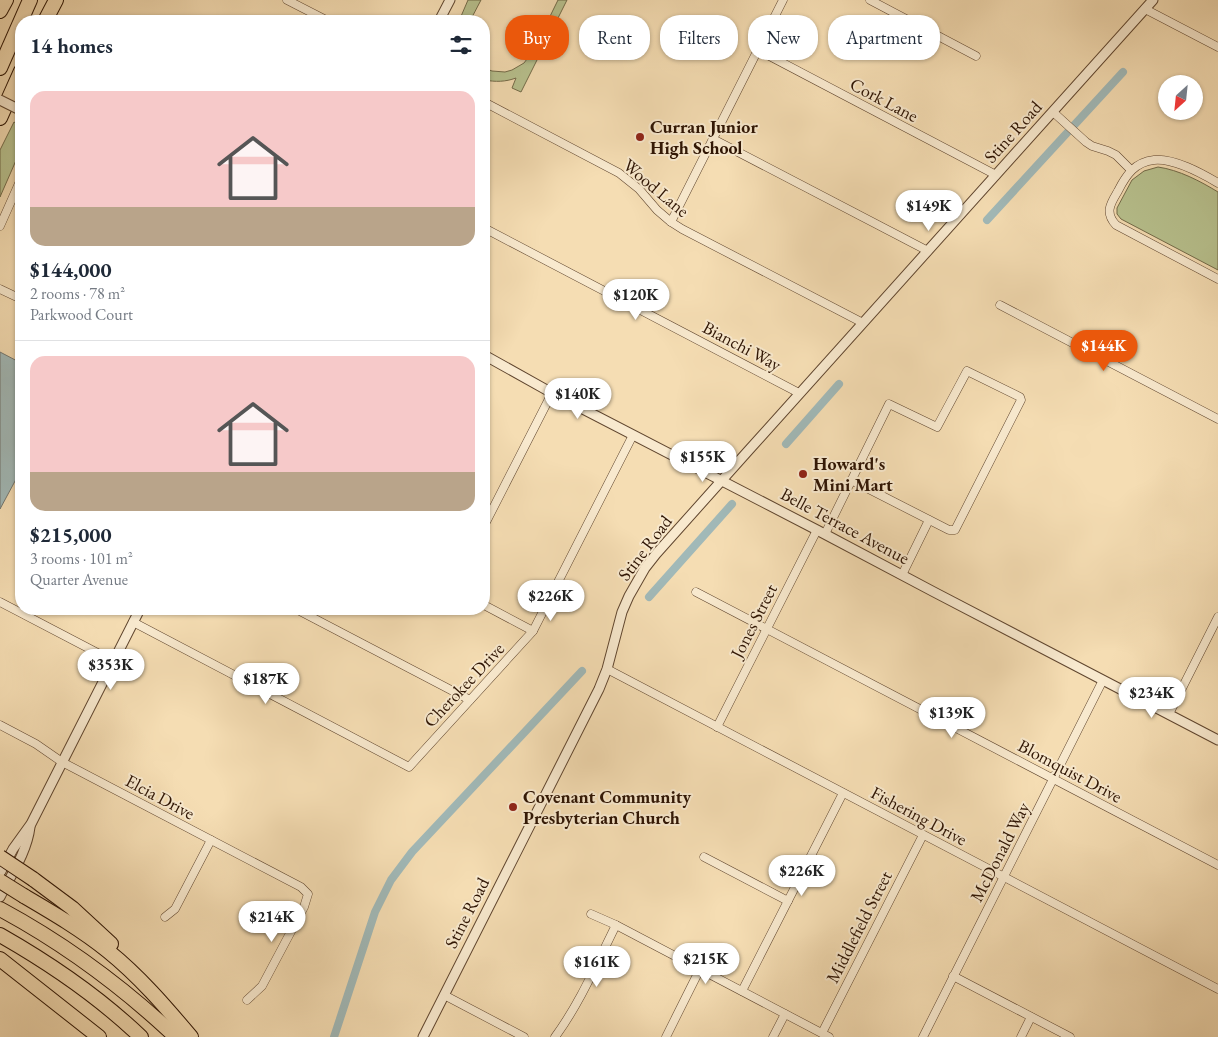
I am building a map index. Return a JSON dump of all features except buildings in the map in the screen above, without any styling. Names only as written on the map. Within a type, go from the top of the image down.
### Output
[{"type":"highway","points":[[0,11],[6,0]]},
{"type":"highway","points":[[17,15],[25,0]]},
{"type":"highway","points":[[23,15],[30,0]]},
{"type":"highway","points":[[48,15],[56,0]]},
{"type":"highway","points":[[0,49],[15,20]]},
{"type":"highway","points":[[0,68],[15,34]]},
{"type":"highway","points":[[0,118],[15,84]]},
{"type":"highway","points":[[0,857],[72,908],[102,935],[130,964],[191,1037]]},
{"type":"highway","points":[[0,881],[92,939],[122,963],[156,996]]},
{"type":"highway","points":[[0,910],[52,939],[92,966],[138,1002],[176,1037]]},
{"type":"highway","points":[[1,935],[79,985],[116,1014],[141,1037]]},
{"type":"highway","points":[[0,959],[99,1037]]},
{"type":"street","points":[[287,0],[316,15]]},
{"type":"street","points":[[442,15],[450,0]]},
{"type":"street","points":[[776,15],[783,0]]},
{"type":"street","points":[[870,0],[976,56]]},
{"type":"street","name":"Stine Road","points":[[423,1037],[599,689],[607,669],[622,612],[637,580],[656,554],[799,393],[1153,0]]},
{"type":"street","points":[[1145,9],[1218,47]]},
{"type":"street","points":[[670,222],[753,60]]},
{"type":"street","name":"Cork Lane","points":[[777,60],[996,175]]},
{"type":"street","points":[[0,100],[15,108]]},
{"type":"street","name":"Wood Lane","points":[[490,105],[619,173],[639,189],[670,222],[862,323]]},
{"type":"street","points":[[1052,112],[1092,146],[1116,155],[1131,170]]},
{"type":"street","points":[[713,139],[928,251]]},
{"type":"street","points":[[1218,183],[1171,162],[1153,160],[1138,165],[1131,170],[1124,178],[1110,204],[1109,210],[1109,216],[1116,225],[1218,279]]},
{"type":"street","points":[[0,226],[15,193]]},
{"type":"street","name":"Bianchi Way","points":[[490,231],[799,393]]},
{"type":"street","points":[[0,289],[15,296]]},
{"type":"street","points":[[1000,305],[1218,420]]},
{"type":"street","name":"Belle Terrace Avenue","points":[[490,357],[552,393],[1218,740]]},
{"type":"street","name":"Jones Street","points":[[717,727],[767,629],[851,480],[890,404],[937,428],[967,371],[1018,396],[1021,400],[955,530],[949,530],[929,520]]},
{"type":"street","points":[[490,514],[552,393]]},
{"type":"street","name":"Cherokee Drive","points":[[133,622],[409,767],[533,631],[634,435]]},
{"type":"street","points":[[851,480],[929,520],[902,575]]},
{"type":"street","name":"Blomquist Drive","points":[[696,592],[1218,865]]},
{"type":"street","points":[[0,602],[15,610]]},
{"type":"street","points":[[490,608],[533,631]]},
{"type":"street","points":[[24,615],[113,662]]},
{"type":"street","points":[[0,873],[30,824],[137,615]]},
{"type":"street","points":[[307,615],[470,700]]},
{"type":"street","points":[[1169,714],[1218,617]]},
{"type":"street","name":"Fishering Drive","points":[[607,669],[1218,989]]},
{"type":"street","name":"McDonald Way","points":[[922,1037],[1102,680]]},
{"type":"street","name":"Elcia Drive","points":[[0,725],[36,744],[62,762],[301,887],[308,894],[304,907],[262,986],[247,1000]]},
{"type":"street","points":[[742,991],[843,792]]},
{"type":"street","points":[[0,897],[22,853],[30,824]]},
{"type":"street","name":"Middlefield Street","points":[[826,1035],[923,835]]},
{"type":"street","points":[[165,917],[175,909],[211,840]]},
{"type":"street","points":[[704,857],[788,901]]},
{"type":"street","points":[[591,914],[616,925],[826,1035]]},
{"type":"street","points":[[555,1037],[576,1005],[616,925]]},
{"type":"street","points":[[666,1037],[700,970]]},
{"type":"street","points":[[953,976],[1070,1037]]},
{"type":"street","points":[[444,995],[524,1037]]},
{"type":"street","points":[[773,1037],[785,1014]]},
{"type":"street","points":[[1021,1037],[1031,1017]]},
{"type":"green space","points":[[468,0],[481,0],[473,15],[462,15]]},
{"type":"green space","points":[[558,0],[567,0],[560,15],[551,15]]},
{"type":"green space","points":[[526,60],[537,60],[521,92],[512,88],[516,78],[490,81],[490,70],[505,72],[524,63]]},
{"type":"green space","points":[[14,122],[15,163],[0,197],[0,150]]},
{"type":"green space","points":[[1158,167],[1189,176],[1218,192],[1218,270],[1121,219],[1117,214],[1117,208],[1132,180],[1144,171]]},
{"type":"water","points":[[0,352],[15,360],[15,481],[0,509]]},
{"type":"waterway","points":[[987,220],[1123,72]]},
{"type":"waterway","points":[[786,444],[839,384]]},
{"type":"waterway","points":[[649,597],[732,504]]},
{"type":"waterway","points":[[334,1037],[375,912],[391,880],[412,852],[582,671]]},
{"type":"place","name":"Curran Junior High School","points":[[640,137]]},
{"type":"place","name":"Howard's Mini Mart","points":[[803,474]]},
{"type":"place","name":"Covenant Community Presbyterian Church","points":[[513,807]]}]
